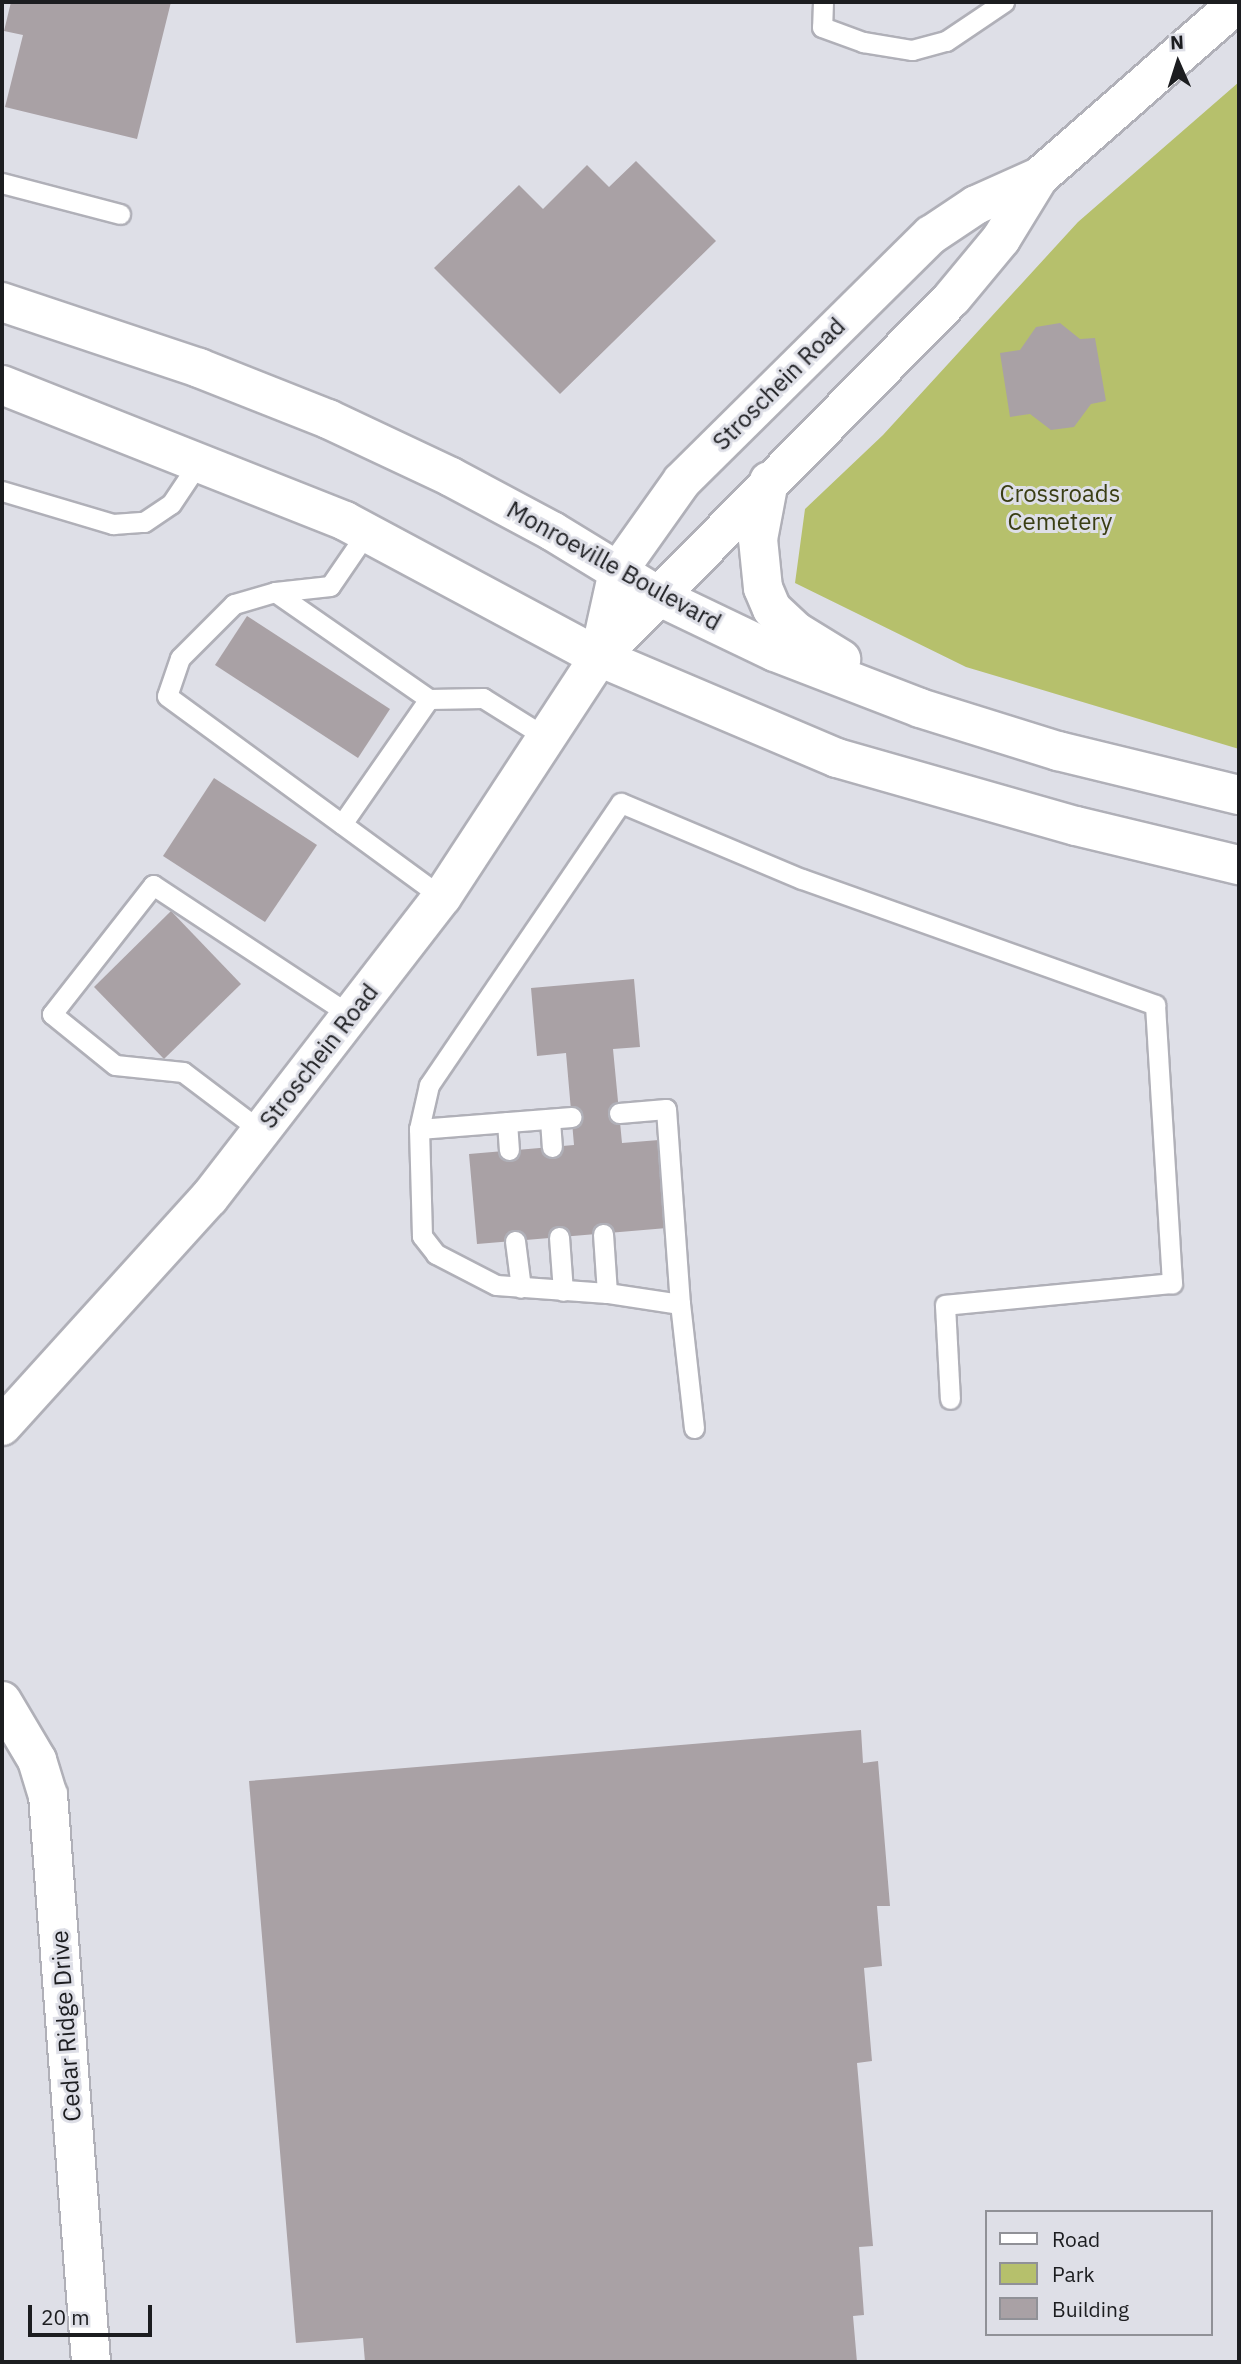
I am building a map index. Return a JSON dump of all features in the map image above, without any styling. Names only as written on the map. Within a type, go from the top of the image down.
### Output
[{"type":"main road","name":"Stroschein Road","points":[[2,1426],[177,1234],[261,1131],[442,897],[599,657],[660,597],[769,481],[952,298],[1001,239],[1039,177],[1233,4]]},
{"type":"main road","name":"Stroschein Road","points":[[599,657],[618,571],[682,481],[869,292],[931,235],[976,205],[1039,177]]},
{"type":"main road","name":"Monroeville Boulevard","points":[[2,302],[199,368],[328,419],[462,483],[660,597],[775,652],[920,708],[1058,751],[1239,795]]},
{"type":"main road","points":[[2,385],[199,462],[367,532],[599,657],[837,758],[1050,819],[1239,865]]},
{"type":"main road","points":[[769,481],[757,565],[772,609],[797,632],[920,708]]},
{"type":"main road","name":"Cedar Ridge Drive","points":[[2,1701],[37,1760],[48,1795],[91,2362]]},
{"type":"lane","points":[[823,2],[822,27],[863,42],[912,50],[946,41],[1004,2]]},
{"type":"lane","points":[[2,183],[120,215]]},
{"type":"lane","points":[[2,491],[113,524],[144,522],[171,504],[199,462]]},
{"type":"lane","points":[[367,532],[330,586],[275,592],[234,604],[180,658],[167,696],[442,897]]},
{"type":"lane","points":[[275,592],[429,699],[483,698],[547,738]]},
{"type":"lane","points":[[342,824],[429,699]]},
{"type":"lane","points":[[680,1304],[607,1293],[496,1285],[436,1254],[422,1236],[419,1129],[429,1085],[621,803],[802,879],[1155,1005],[1172,1283],[945,1305],[950,1399]]},
{"type":"lane","points":[[261,1131],[183,1072],[115,1065],[52,1014],[153,885],[350,1015]]},
{"type":"lane","points":[[619,1113],[666,1109],[680,1304],[694,1428]]},
{"type":"lane","points":[[419,1129],[572,1117]]},
{"type":"lane","points":[[550,1120],[552,1147]]},
{"type":"lane","points":[[507,1122],[509,1150]]},
{"type":"lane","points":[[603,1234],[607,1293]]},
{"type":"lane","points":[[559,1237],[563,1291]]},
{"type":"lane","points":[[515,1241],[521,1288]]},
{"type":"green space","name":"Crossroads Cemetery","points":[[1239,82],[1239,749],[966,667],[795,583],[805,509],[883,435],[1078,222]]},
{"type":"building","points":[[11,2],[171,2],[137,139],[5,107],[23,35],[4,31]]},
{"type":"building","points":[[636,161],[716,241],[560,394],[434,268],[519,185],[543,209],[587,165],[609,187]]},
{"type":"building","points":[[1060,323],[1080,339],[1095,338],[1106,401],[1091,404],[1074,427],[1051,430],[1030,414],[1010,417],[1000,353],[1020,350],[1036,327]]},
{"type":"building","points":[[247,616],[390,709],[358,758],[215,665]]},
{"type":"building","points":[[214,778],[317,845],[265,922],[163,856]]},
{"type":"building","points":[[171,911],[241,984],[164,1059],[94,987]]},
{"type":"building","points":[[634,979],[640,1047],[613,1049],[622,1143],[659,1140],[667,1228],[477,1244],[469,1154],[574,1145],[566,1053],[537,1056],[531,988]]},
{"type":"building","points":[[861,1730],[863,1763],[878,1761],[890,1906],[877,1906],[882,1966],[864,1968],[872,2061],[857,2063],[873,2246],[859,2247],[864,2315],[853,2316],[857,2362],[365,2362],[363,2338],[296,2343],[249,1781]]}]
